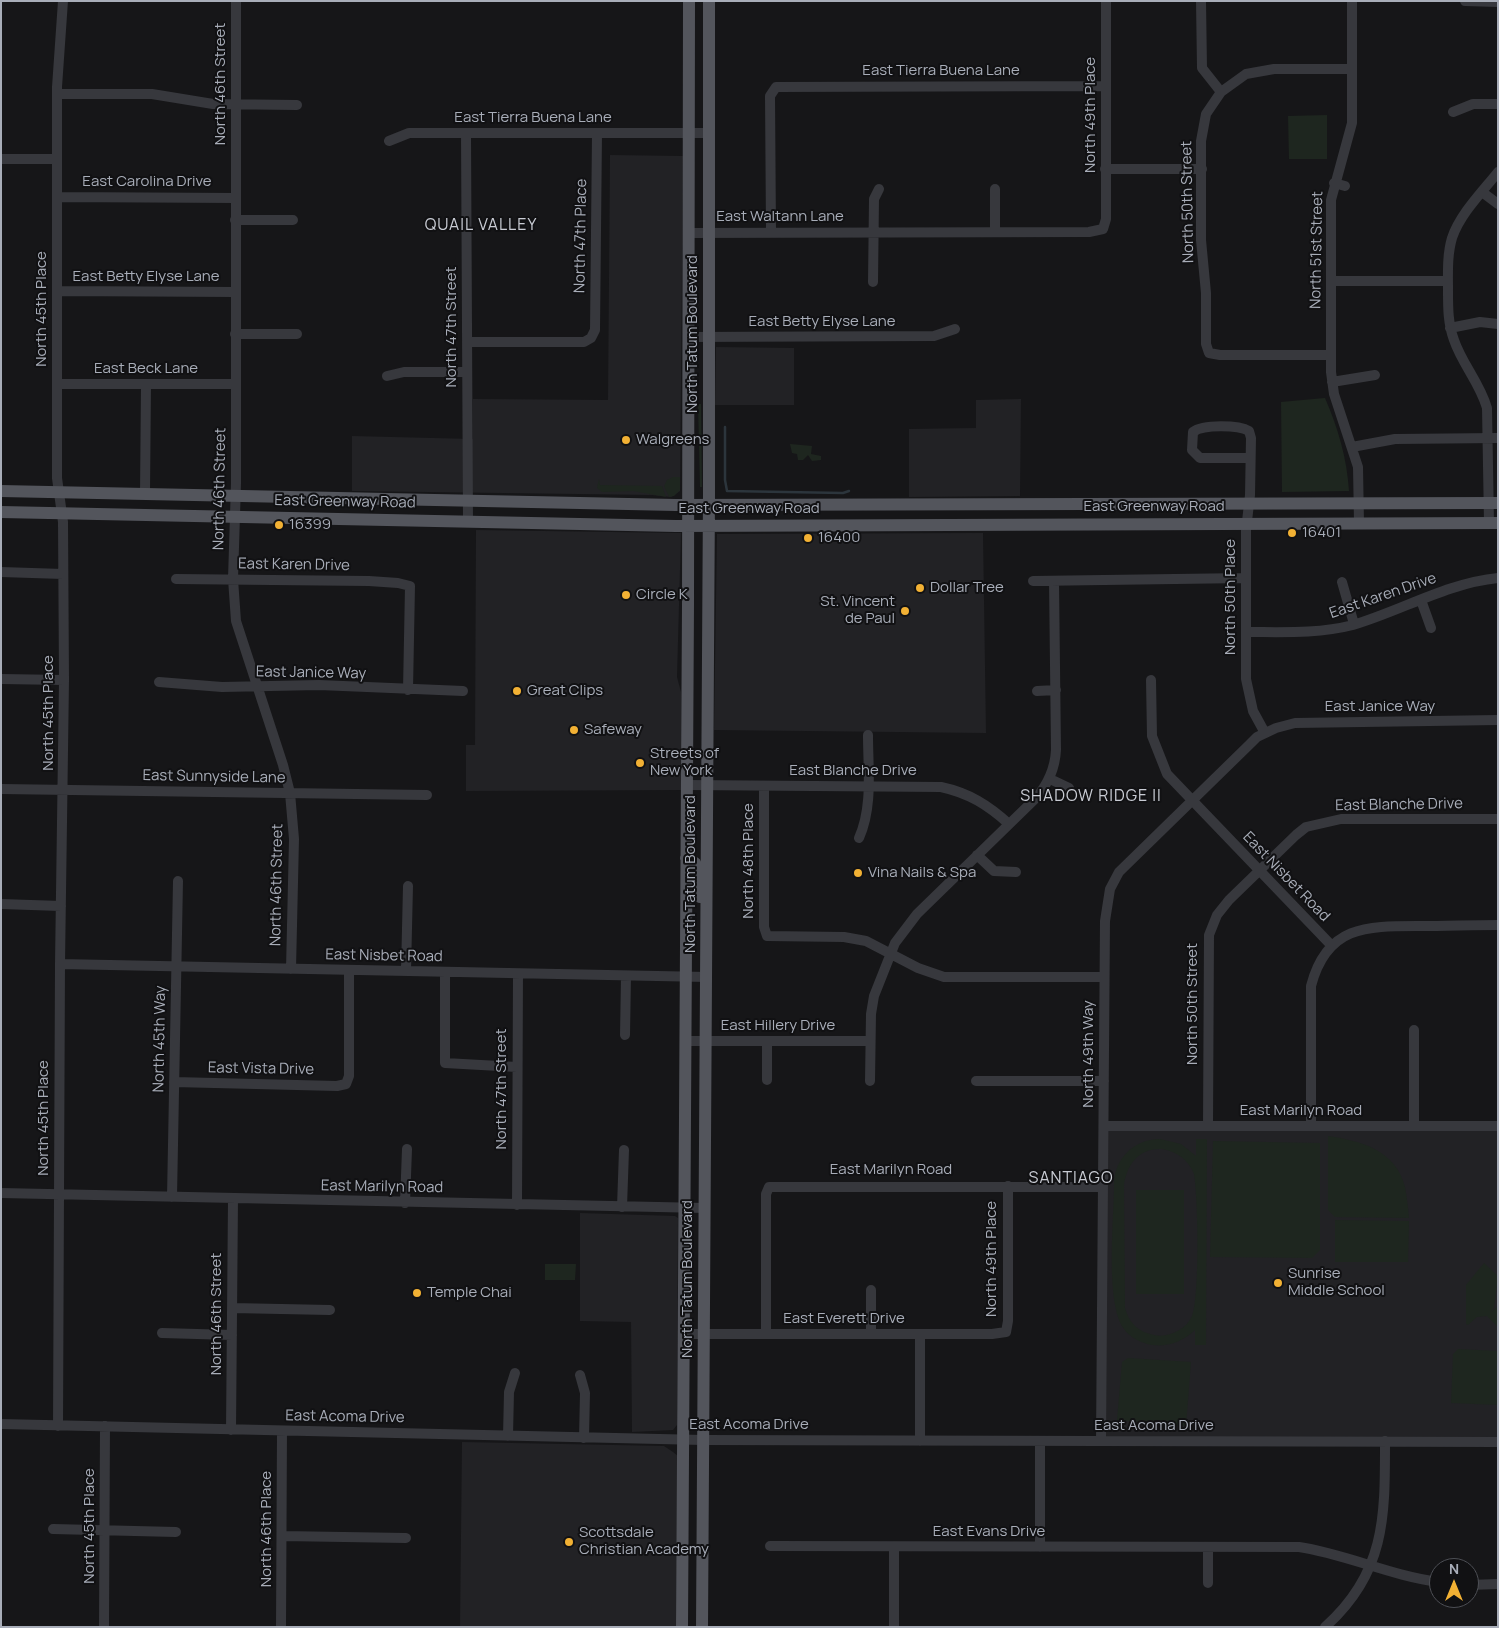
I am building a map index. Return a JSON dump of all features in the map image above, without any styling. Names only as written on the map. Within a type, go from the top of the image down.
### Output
[{"type":"main road","name":"North Tatum Boulevard","points":[[682,1627],[688,683],[689,1]]},
{"type":"main road","name":"North Tatum Boulevard","points":[[702,1627],[708,785],[709,1]]},
{"type":"main road","name":"East Greenway Road","points":[[1,491],[688,505],[1493,503]]},
{"type":"main road","points":[[537,502],[537,522]]},
{"type":"main road","name":"East Greenway Road","points":[[1,512],[468,520],[688,526],[1493,523]]},
{"type":"main road","points":[[688,563],[696,592],[697,630],[702,637],[708,640],[699,677],[696,681],[688,683]]},
{"type":"main road","points":[[688,683],[695,688],[700,698],[700,767],[708,785]]},
{"type":"main road","points":[[686,858],[695,863],[700,905],[707,923]]},
{"type":"street","name":"North 45th Place","points":[[58,1426],[60,964],[64,680],[63,522],[58,492],[57,94],[63,1]]},
{"type":"street","name":"North 46th Street","points":[[236,1],[236,496],[233,579],[236,621],[256,686],[284,765],[290,793],[294,839],[291,968]]},
{"type":"street","name":"North 49th Place","points":[[1103,229],[1106,218],[1106,1]]},
{"type":"street","points":[[1201,1],[1202,68],[1221,92],[1246,74],[1260,70],[1352,69]]},
{"type":"street","name":"North 51st Street","points":[[1352,1],[1350,135],[1334,183],[1331,200],[1331,355],[1332,382],[1338,409],[1358,467],[1359,523]]},
{"type":"street","points":[[1465,1],[1498,2]]},
{"type":"street","name":"East Tierra Buena Lane","points":[[771,232],[770,96],[776,87],[1106,86]]},
{"type":"street","name":"North 50th Street","points":[[1221,92],[1211,105],[1204,122],[1202,141],[1201,240],[1206,293],[1206,344],[1209,353],[1220,355],[1331,355]]},
{"type":"street","points":[[57,94],[152,94],[204,103],[297,105]]},
{"type":"street","points":[[1453,112],[1473,104],[1498,104]]},
{"type":"street","name":"East Tierra Buena Lane","points":[[389,141],[409,132],[710,133]]},
{"type":"street","name":"North 47th Street","points":[[466,133],[468,520]]},
{"type":"street","name":"North 47th Place","points":[[467,342],[584,342],[591,338],[595,330],[597,133]]},
{"type":"street","points":[[1,159],[57,158]]},
{"type":"street","points":[[1105,169],[1202,169]]},
{"type":"street","points":[[1493,523],[1493,438],[1483,396],[1459,352],[1450,328],[1448,260],[1453,236],[1459,224],[1498,172]]},
{"type":"street","points":[[1334,183],[1345,186]]},
{"type":"street","points":[[873,282],[874,199],[879,189]]},
{"type":"street","points":[[995,189],[995,232]]},
{"type":"street","points":[[1482,192],[1498,204]]},
{"type":"street","name":"East Carolina Drive","points":[[58,197],[236,198]]},
{"type":"street","points":[[235,220],[293,220]]},
{"type":"street","name":"East Waltann Lane","points":[[688,233],[873,231],[1089,232],[1103,229]]},
{"type":"street","points":[[1331,281],[1448,281]]},
{"type":"street","name":"East Betty Elyse Lane","points":[[58,291],[235,292]]},
{"type":"street","points":[[1450,328],[1480,322],[1498,324]]},
{"type":"street","name":"East Betty Elyse Lane","points":[[689,337],[934,336],[955,329]]},
{"type":"street","points":[[235,334],[297,334]]},
{"type":"street","points":[[387,376],[404,372],[467,372]]},
{"type":"street","points":[[1332,382],[1375,375]]},
{"type":"street","name":"East Beck Lane","points":[[57,384],[235,384]]},
{"type":"street","points":[[145,494],[146,384]]},
{"type":"street","name":"North 50th Place","points":[[1250,458],[1200,458],[1192,450],[1193,432],[1204,427],[1242,427],[1249,431],[1250,458],[1246,578],[1246,679],[1249,699],[1264,733]]},
{"type":"street","points":[[1352,447],[1395,439],[1493,438]]},
{"type":"street","points":[[1,572],[63,574]]},
{"type":"street","points":[[1033,581],[1246,578]]},
{"type":"street","name":"East Karen Drive","points":[[1246,632],[1332,630],[1451,589],[1498,578]]},
{"type":"street","name":"East Karen Drive","points":[[176,579],[368,581],[398,582],[410,586],[408,690]]},
{"type":"street","points":[[870,1081],[870,1042],[874,996],[895,942],[917,914],[1043,790],[1050,778],[1056,759],[1054,580]]},
{"type":"street","points":[[1342,582],[1354,624]]},
{"type":"street","points":[[1421,600],[1431,628]]},
{"type":"street","points":[[1,679],[64,680]]},
{"type":"street","name":"East Nisbet Road","points":[[1151,680],[1152,736],[1167,774],[1332,946]]},
{"type":"street","name":"East Janice Way","points":[[159,682],[222,687],[319,685],[463,691]]},
{"type":"street","points":[[1037,690],[1056,690]]},
{"type":"street","name":"East Janice Way","points":[[1264,733],[1295,723],[1498,720]]},
{"type":"street","name":"North 49th Way","points":[[1101,1441],[1104,977],[1105,921],[1110,889],[1119,872],[1249,745],[1264,733]]},
{"type":"street","points":[[859,838],[864,827],[868,786],[868,735]]},
{"type":"street","points":[[1050,778],[1069,788]]},
{"type":"street","name":"East Blanche Drive","points":[[687,785],[923,786],[955,790],[986,804],[1008,824]]},
{"type":"street","name":"North 48th Place","points":[[764,786],[764,927],[767,936],[844,937],[866,942],[890,953]]},
{"type":"street","name":"East Sunnyside Lane","points":[[1,789],[426,795]]},
{"type":"street","name":"East Blanche Drive","points":[[1259,871],[1306,827],[1326,821],[1498,819]]},
{"type":"street","points":[[977,855],[994,871],[1016,872]]},
{"type":"street","name":"North 50th Street","points":[[1208,1126],[1209,935],[1217,915],[1229,900],[1259,871]]},
{"type":"street","name":"North 45th Way","points":[[172,1197],[178,881]]},
{"type":"street","points":[[406,971],[408,886]]},
{"type":"street","points":[[1,904],[61,906]]},
{"type":"street","points":[[1310,1126],[1311,986],[1318,964],[1332,946],[1352,932],[1366,928],[1498,925]]},
{"type":"street","points":[[890,953],[918,968],[944,977],[1104,977]]},
{"type":"street","name":"East Nisbet Road","points":[[60,964],[707,977]]},
{"type":"street","name":"East Vista Drive","points":[[174,1082],[336,1086],[346,1084],[349,1076],[349,970]]},
{"type":"street","points":[[445,972],[445,1063],[518,1067]]},
{"type":"street","name":"North 47th Street","points":[[517,1205],[518,974]]},
{"type":"street","points":[[625,1035],[626,976]]},
{"type":"street","points":[[1414,1030],[1414,1126]]},
{"type":"street","name":"East Hillery Drive","points":[[686,1041],[870,1042]]},
{"type":"street","points":[[767,1041],[767,1080]]},
{"type":"street","points":[[976,1081],[1104,1081]]},
{"type":"street","name":"East Marilyn Road","points":[[1104,1126],[1498,1126]]},
{"type":"street","points":[[406,1148],[406,1202]]},
{"type":"street","points":[[622,1207],[624,1150]]},
{"type":"street","name":"North 49th Place","points":[[1006,1332],[1008,1321],[1008,1186]]},
{"type":"street","name":"East Marilyn Road","points":[[766,1334],[766,1194],[769,1187],[1103,1187]]},
{"type":"street","name":"East Marilyn Road","points":[[1,1193],[704,1208]]},
{"type":"street","name":"North 46th Street","points":[[231,1430],[233,1199]]},
{"type":"street","points":[[871,1290],[871,1334]]},
{"type":"street","points":[[232,1308],[330,1310]]},
{"type":"street","name":"East Everett Drive","points":[[683,1334],[1006,1332]]},
{"type":"street","points":[[162,1333],[232,1335]]},
{"type":"street","points":[[920,1334],[920,1440]]},
{"type":"street","points":[[508,1436],[509,1392],[515,1373]]},
{"type":"street","points":[[580,1375],[585,1393],[584,1438]]},
{"type":"street","name":"East Acoma Drive","points":[[1,1424],[683,1440],[1498,1442]]},
{"type":"street","name":"North 45th Place","points":[[104,1627],[105,1426]]},
{"type":"street","name":"North 46th Place","points":[[282,1431],[282,1627]]},
{"type":"street","points":[[1040,1441],[1040,1547]]},
{"type":"street","points":[[1325,1627],[1340,1614],[1360,1587],[1380,1538],[1384,1518],[1385,1441]]},
{"type":"street","points":[[53,1529],[176,1532]]},
{"type":"street","points":[[282,1536],[406,1538]]},
{"type":"street","name":"East Evans Drive","points":[[770,1546],[1299,1547],[1322,1550],[1370,1565],[1429,1580]]},
{"type":"street","points":[[894,1547],[894,1627]]},
{"type":"street","points":[[1208,1548],[1208,1583]]},
{"type":"street","points":[[1479,1584],[1498,1584]]},
{"type":"shaded area","points":[[1327,115],[1327,159],[1289,159],[1288,116]]},
{"type":"shaded area","points":[[610,155],[683,156],[680,491],[671,497],[652,495],[352,491],[352,436],[473,439],[473,399],[608,400]]},
{"type":"shaded area","points":[[716,347],[794,348],[794,405],[715,405]]},
{"type":"shaded area","points":[[1325,398],[1341,443],[1349,491],[1282,492],[1281,402]]},
{"type":"shaded area","points":[[1021,399],[1020,496],[909,497],[909,429],[976,428],[976,400]]},
{"type":"shaded area","points":[[698,404],[701,404],[702,487],[700,487]]},
{"type":"shaded area","points":[[790,444],[812,446],[811,454],[821,456],[821,460],[812,461],[808,455],[803,460],[798,460],[797,454],[792,453]]},
{"type":"shaded area","points":[[673,477],[680,477],[680,490],[674,496],[669,497],[664,486],[667,480]]},
{"type":"shaded area","points":[[599,479],[600,485],[662,486],[666,497],[633,491],[602,492],[597,488]]},
{"type":"shaded area","points":[[476,530],[681,533],[677,677],[681,692],[681,790],[466,791],[466,745],[475,745]]},
{"type":"shaded area","points":[[983,533],[986,733],[714,730],[717,534]]},
{"type":"shaded area","name":"Sunrise Middle School","points":[[1104,1126],[1498,1126],[1498,1442],[1101,1441]]},
{"type":"shaded area","points":[[1328,1136],[1364,1145],[1385,1156],[1394,1164],[1405,1187],[1409,1218],[1335,1217],[1328,1210]]},
{"type":"shaded area","points":[[1160,1139],[1181,1144],[1196,1156],[1196,1139],[1207,1139],[1206,1345],[1195,1345],[1195,1330],[1181,1340],[1171,1344],[1153,1345],[1145,1343],[1133,1338],[1124,1329],[1118,1316],[1112,1281],[1115,1176],[1127,1152],[1151,1140]],"holes":[[[1154,1149],[1167,1150],[1185,1160],[1194,1174],[1197,1269],[1195,1305],[1192,1316],[1181,1329],[1171,1334],[1159,1336],[1143,1332],[1135,1326],[1125,1308],[1124,1185],[1131,1164],[1141,1154]]]},
{"type":"shaded area","points":[[1213,1141],[1320,1143],[1320,1250],[1312,1258],[1210,1257]]},
{"type":"shaded area","points":[[1136,1190],[1184,1190],[1184,1294],[1136,1294]]},
{"type":"shaded area","points":[[580,1213],[675,1216],[678,1218],[677,1425],[673,1430],[632,1432],[631,1322],[580,1321]]},
{"type":"shaded area","points":[[1335,1220],[1409,1221],[1408,1262],[1335,1262]]},
{"type":"shaded area","points":[[1484,1263],[1498,1276],[1494,1308],[1490,1313],[1498,1306],[1498,1327],[1487,1316],[1477,1317],[1468,1325],[1466,1324],[1466,1285]]},
{"type":"shaded area","points":[[545,1264],[576,1264],[575,1280],[545,1280]]},
{"type":"shaded area","points":[[1458,1349],[1498,1351],[1498,1405],[1451,1403],[1453,1354]]},
{"type":"shaded area","points":[[1128,1358],[1191,1362],[1186,1426],[1117,1420],[1122,1362]]},
{"type":"shaded area","name":"Scottsdale Christian Academy","points":[[462,1442],[664,1446],[678,1456],[676,1627],[460,1627]]},
{"type":"waterway","points":[[725,427],[725,480],[727,491],[843,493],[849,491]]},
{"type":"place","name":"Walgreens","points":[[626,440]]},
{"type":"place","name":"16399","points":[[279,525]]},
{"type":"place","name":"16401","points":[[1292,533]]},
{"type":"place","name":"16400","points":[[808,538]]},
{"type":"place","name":"Dollar Tree","points":[[920,588]]},
{"type":"place","name":"Circle K","points":[[626,595]]},
{"type":"place","name":"St. Vincent de Paul","points":[[905,611]]},
{"type":"place","name":"Great Clips","points":[[517,691]]},
{"type":"place","name":"Safeway","points":[[574,730]]},
{"type":"place","name":"Streets of New York","points":[[640,763]]},
{"type":"place","name":"Vina Nails & Spa","points":[[858,873]]},
{"type":"place","name":"Sunrise Middle School","points":[[1278,1283]]},
{"type":"place","name":"Temple Chai","points":[[417,1293]]},
{"type":"place","name":"Scottsdale Christian Academy","points":[[569,1542]]},
{"type":"district","name":"QUAIL VALLEY","points":[[481,226]]},
{"type":"district","name":"SHADOW RIDGE II","points":[[1091,797]]},
{"type":"district","name":"SANTIAGO","points":[[1071,1179]]}]
